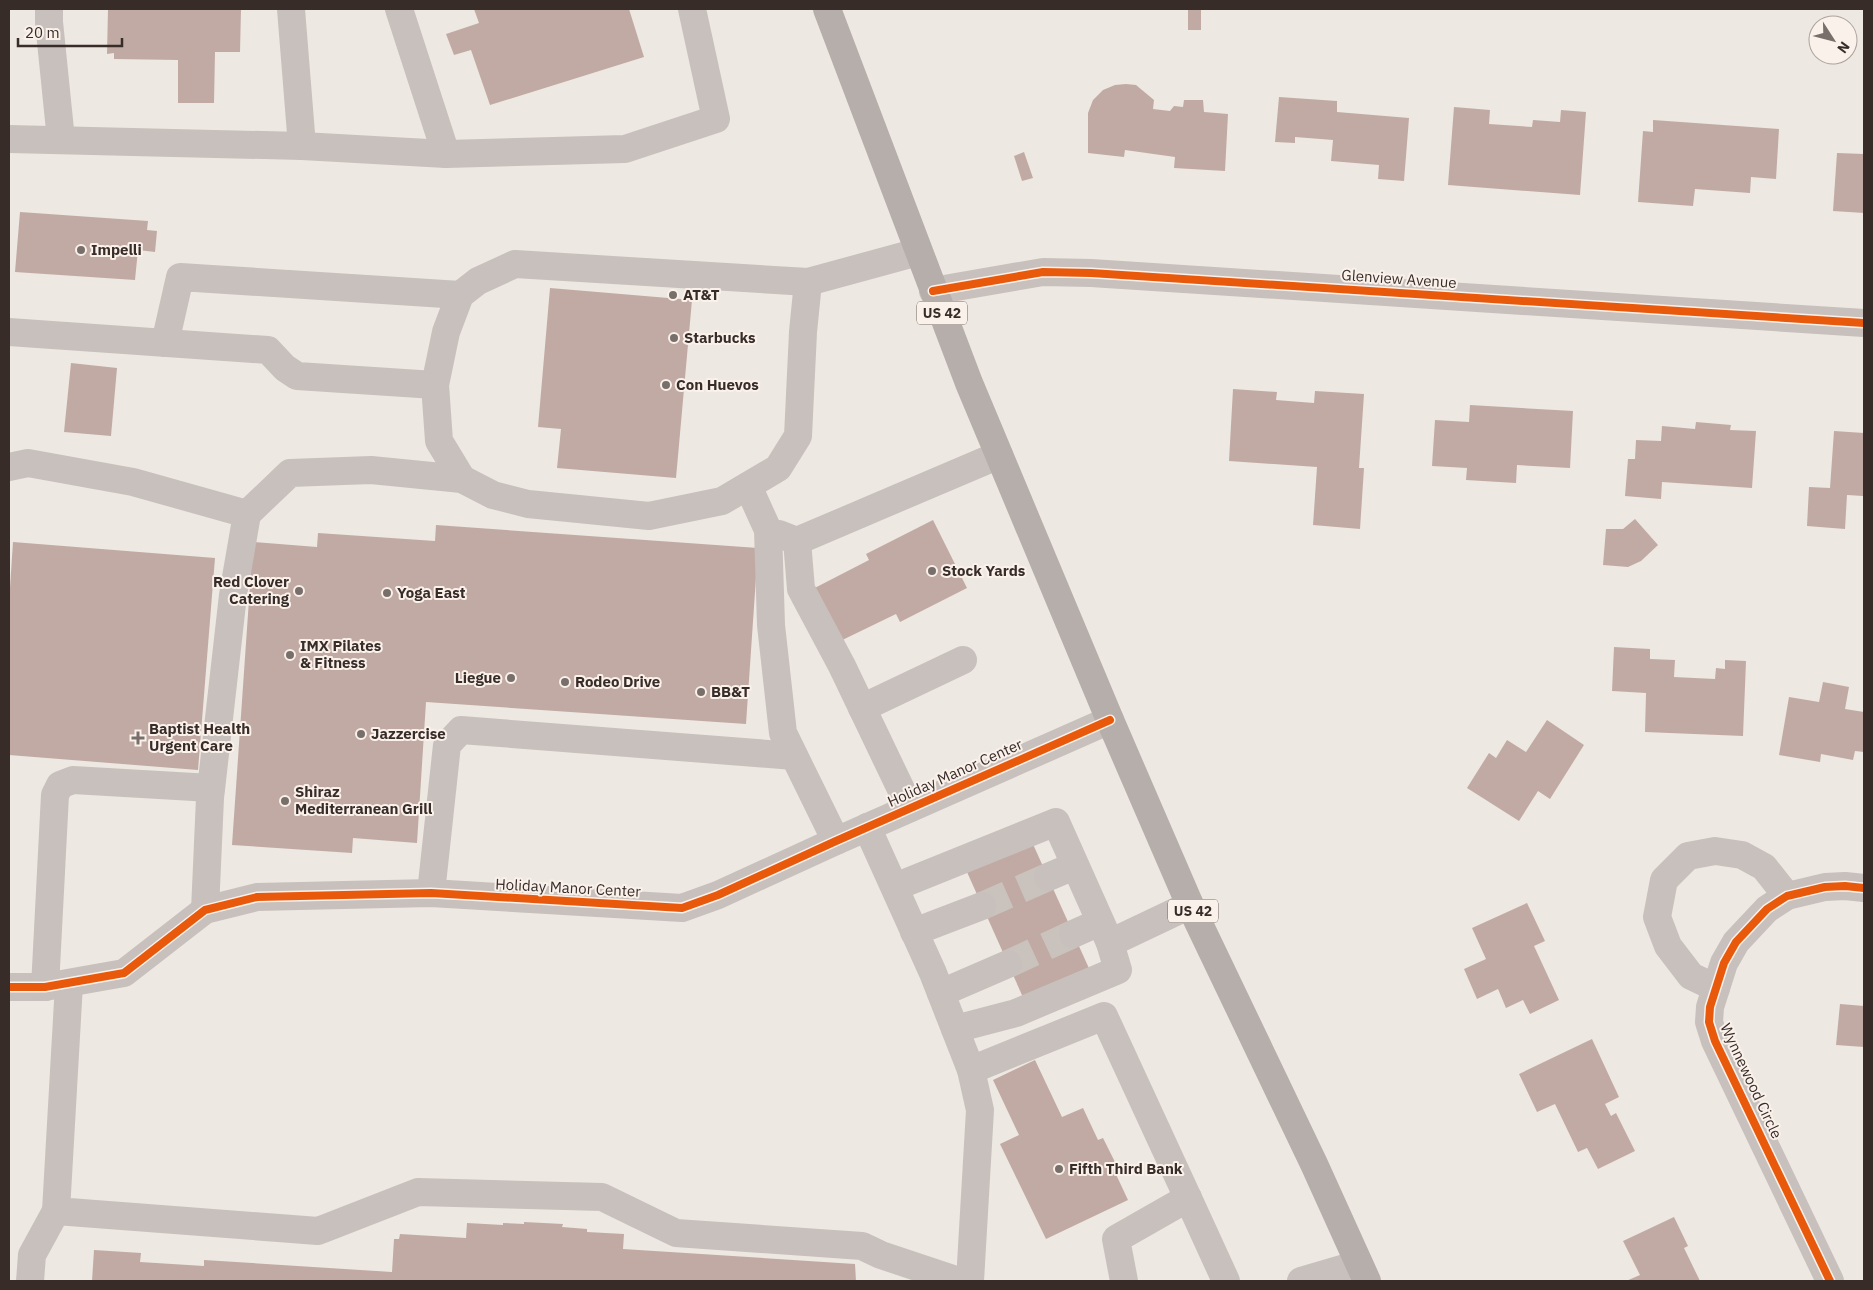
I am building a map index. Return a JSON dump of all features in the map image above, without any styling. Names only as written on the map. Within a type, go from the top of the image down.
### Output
[{"type":"main road","name":"US 42","points":[[827,9],[933,291],[999,455],[1110,720],[1190,905],[1314,1164],[1363,1272]]},
{"type":"street","points":[[49,9],[48,22],[61,140]]},
{"type":"street","points":[[291,9],[302,146]]},
{"type":"street","points":[[399,9],[446,154]]},
{"type":"street","points":[[9,138],[302,146],[446,154],[625,149],[716,119],[692,9]]},
{"type":"street","points":[[462,479],[439,441],[435,385],[446,332],[460,295],[478,281],[515,264],[808,282],[918,252]]},
{"type":"street","name":"Glenview Avenue","points":[[933,291],[1043,272],[1091,273],[1864,323]]},
{"type":"street","points":[[166,343],[180,276],[460,295]]},
{"type":"street","points":[[205,910],[211,788],[233,595],[247,514],[290,472],[371,470],[462,479],[493,495],[528,504],[649,516],[722,501],[778,468],[798,436],[803,332],[808,282]]},
{"type":"street","points":[[9,332],[268,350],[285,368],[297,376],[435,385]]},
{"type":"street","points":[[768,530],[797,541],[999,455]]},
{"type":"street","points":[[9,467],[28,463],[133,482],[247,514]]},
{"type":"street","points":[[748,486],[768,530],[771,625],[783,733],[836,841]]},
{"type":"street","points":[[797,541],[801,589],[862,708],[910,808]]},
{"type":"street","points":[[862,708],[963,660]]},
{"type":"street","name":"Holiday Manor Center","points":[[9,987],[57,986],[124,973],[205,910],[257,896],[431,893],[682,908],[718,895],[1110,720]]},
{"type":"street","points":[[431,893],[447,745],[461,730],[794,756]]},
{"type":"street","points":[[30,1281],[32,1255],[56,1211],[57,986],[55,795],[60,785],[73,780],[211,788]]},
{"type":"street","points":[[895,887],[1056,822],[1105,932],[1118,970],[1016,1013],[956,1029]]},
{"type":"street","points":[[867,827],[941,993],[971,1070],[980,1110],[970,1281]]},
{"type":"street","points":[[1716,988],[1691,976],[1668,946],[1657,917],[1664,880],[1688,856],[1715,851],[1742,855],[1764,867],[1787,896]]},
{"type":"street","points":[[1048,877],[1074,866]]},
{"type":"street","name":"Wynnewood Circle","points":[[1830,1281],[1715,1041],[1709,1022],[1710,1007],[1724,963],[1736,942],[1767,909],[1787,896],[1825,887],[1845,886],[1864,888]]},
{"type":"street","points":[[1073,934],[1105,932],[1190,905]]},
{"type":"street","points":[[914,932],[982,906]]},
{"type":"street","points":[[941,993],[1008,964]]},
{"type":"street","points":[[971,1070],[1104,1016],[1226,1281]]},
{"type":"street","points":[[56,1211],[318,1231],[418,1192],[602,1197],[676,1233],[862,1246],[930,1276],[959,1281]]},
{"type":"street","points":[[1124,1281],[1116,1240],[1188,1198]]},
{"type":"street","points":[[1302,1281],[1363,1272]]},
{"type":"building","points":[[108,9],[241,9],[240,52],[215,52],[214,103],[178,103],[178,60],[114,59],[114,53],[107,54]]},
{"type":"building","points":[[474,9],[629,9],[644,57],[490,105],[471,50],[454,55],[446,34],[479,23]]},
{"type":"building","points":[[1188,9],[1201,9],[1201,30],[1188,30]]},
{"type":"building","points":[[1115,85],[1136,85],[1154,100],[1153,109],[1170,111],[1174,106],[1183,107],[1184,100],[1203,100],[1204,112],[1228,114],[1225,171],[1174,168],[1175,157],[1125,150],[1124,157],[1088,153],[1088,113],[1093,100],[1103,90]]},
{"type":"building","points":[[1279,97],[1337,101],[1337,112],[1409,118],[1404,181],[1378,179],[1379,165],[1331,161],[1333,140],[1295,137],[1295,143],[1275,142]]},
{"type":"building","points":[[1454,107],[1490,110],[1489,124],[1532,127],[1533,120],[1560,122],[1561,110],[1586,112],[1580,195],[1448,185]]},
{"type":"building","points":[[1653,120],[1779,129],[1776,179],[1751,177],[1750,193],[1695,189],[1693,206],[1638,202],[1643,131],[1653,132]]},
{"type":"building","points":[[1024,152],[1033,178],[1022,181],[1014,156]]},
{"type":"building","points":[[1837,153],[1864,154],[1864,213],[1833,211]]},
{"type":"building","points":[[20,212],[148,221],[147,230],[157,231],[155,252],[138,250],[135,280],[15,272]]},
{"type":"building","points":[[550,288],[692,300],[676,478],[557,468],[561,429],[538,427]]},
{"type":"building","points":[[71,363],[117,368],[111,436],[64,432]]},
{"type":"building","points":[[1233,389],[1277,392],[1276,400],[1314,403],[1315,391],[1364,394],[1359,468],[1364,468],[1360,529],[1313,525],[1317,467],[1229,461]]},
{"type":"building","points":[[1470,405],[1573,411],[1570,468],[1517,465],[1516,483],[1466,480],[1467,468],[1432,466],[1435,420],[1469,422]]},
{"type":"building","points":[[1696,422],[1731,425],[1730,430],[1756,431],[1752,488],[1662,482],[1661,499],[1625,496],[1628,459],[1635,459],[1636,440],[1661,441],[1662,426],[1695,429]]},
{"type":"building","points":[[1834,431],[1864,433],[1863,496],[1847,495],[1845,529],[1807,526],[1809,487],[1830,488]]},
{"type":"building","points":[[1635,519],[1658,545],[1641,561],[1628,567],[1603,565],[1606,529],[1623,529]]},
{"type":"building","points":[[933,520],[967,588],[900,622],[896,614],[832,645],[805,593],[869,560],[866,554]]},
{"type":"building","points":[[436,525],[758,548],[746,724],[426,702],[417,843],[353,838],[352,853],[232,845],[253,542],[317,547],[318,533],[435,541]]},
{"type":"building","points":[[13,542],[215,558],[198,770],[9,755],[9,603]]},
{"type":"building","points":[[1614,647],[1650,649],[1650,659],[1675,660],[1674,677],[1715,679],[1716,668],[1725,669],[1725,660],[1746,661],[1743,736],[1645,732],[1646,693],[1612,691]]},
{"type":"building","points":[[1823,682],[1849,687],[1845,709],[1864,712],[1864,752],[1855,751],[1853,760],[1821,754],[1820,762],[1779,755],[1789,697],[1819,702]]},
{"type":"building","points":[[1547,720],[1584,745],[1550,799],[1538,791],[1519,821],[1467,788],[1489,753],[1496,758],[1507,740],[1526,752]]},
{"type":"building","points":[[1032,842],[1092,975],[1026,1004],[967,872]]},
{"type":"building","points":[[1527,903],[1545,941],[1534,946],[1559,1000],[1530,1014],[1523,1000],[1506,1008],[1498,989],[1477,999],[1464,969],[1486,959],[1472,928]]},
{"type":"building","points":[[1840,1004],[1864,1006],[1864,1047],[1836,1045]]},
{"type":"building","points":[[1592,1039],[1619,1097],[1605,1104],[1611,1116],[1616,1113],[1635,1151],[1598,1169],[1587,1148],[1578,1152],[1555,1104],[1537,1112],[1519,1074]]},
{"type":"building","points":[[1035,1060],[1062,1117],[1083,1108],[1098,1140],[1103,1138],[1117,1166],[1113,1168],[1128,1200],[1046,1239],[1000,1144],[1019,1135],[993,1080]]},
{"type":"building","points":[[1674,1217],[1688,1246],[1684,1248],[1700,1281],[1626,1281],[1640,1275],[1623,1241]]},
{"type":"building","points":[[524,1222],[563,1224],[562,1227],[587,1229],[587,1232],[624,1234],[623,1249],[855,1264],[856,1281],[92,1281],[94,1250],[141,1253],[140,1262],[204,1266],[204,1260],[392,1272],[394,1239],[399,1239],[400,1234],[466,1238],[467,1223],[503,1225],[503,1223],[524,1224]]},
{"type":"tunnel","points":[[982,906],[1048,877]]},
{"type":"tunnel","points":[[1008,964],[1073,934]]},
{"type":"cycle path","points":[[933,291],[1043,272],[1091,273],[1864,323]]},
{"type":"cycle path","points":[[9,987],[45,987],[124,973],[205,910],[257,897],[431,893],[682,908],[718,895],[1110,720]]},
{"type":"cycle path","points":[[1830,1281],[1715,1041],[1709,1022],[1710,1007],[1724,963],[1736,942],[1767,909],[1787,896],[1825,887],[1845,886],[1864,888]]},
{"type":"place","name":"Impelli","points":[[81,250]]},
{"type":"place","name":"AT&T","points":[[673,295]]},
{"type":"place","name":"Starbucks","points":[[674,338]]},
{"type":"place","name":"Con Huevos","points":[[666,385]]},
{"type":"place","name":"Stock Yards","points":[[932,571]]},
{"type":"place","name":"Red Clover Catering","points":[[299,591]]},
{"type":"place","name":"Yoga East","points":[[387,593]]},
{"type":"place","name":"IMX Pilates & Fitness","points":[[290,655]]},
{"type":"place","name":"Liegue","points":[[511,678]]},
{"type":"place","name":"Rodeo Drive","points":[[565,682]]},
{"type":"place","name":"BB&T","points":[[701,692]]},
{"type":"place","name":"Jazzercise","points":[[361,734]]},
{"type":"place","name":"Baptist Health Urgent Care","points":[[138,738]]},
{"type":"place","name":"Shiraz Mediterranean Grill","points":[[285,801]]},
{"type":"place","name":"Fifth Third Bank","points":[[1059,1169]]}]
